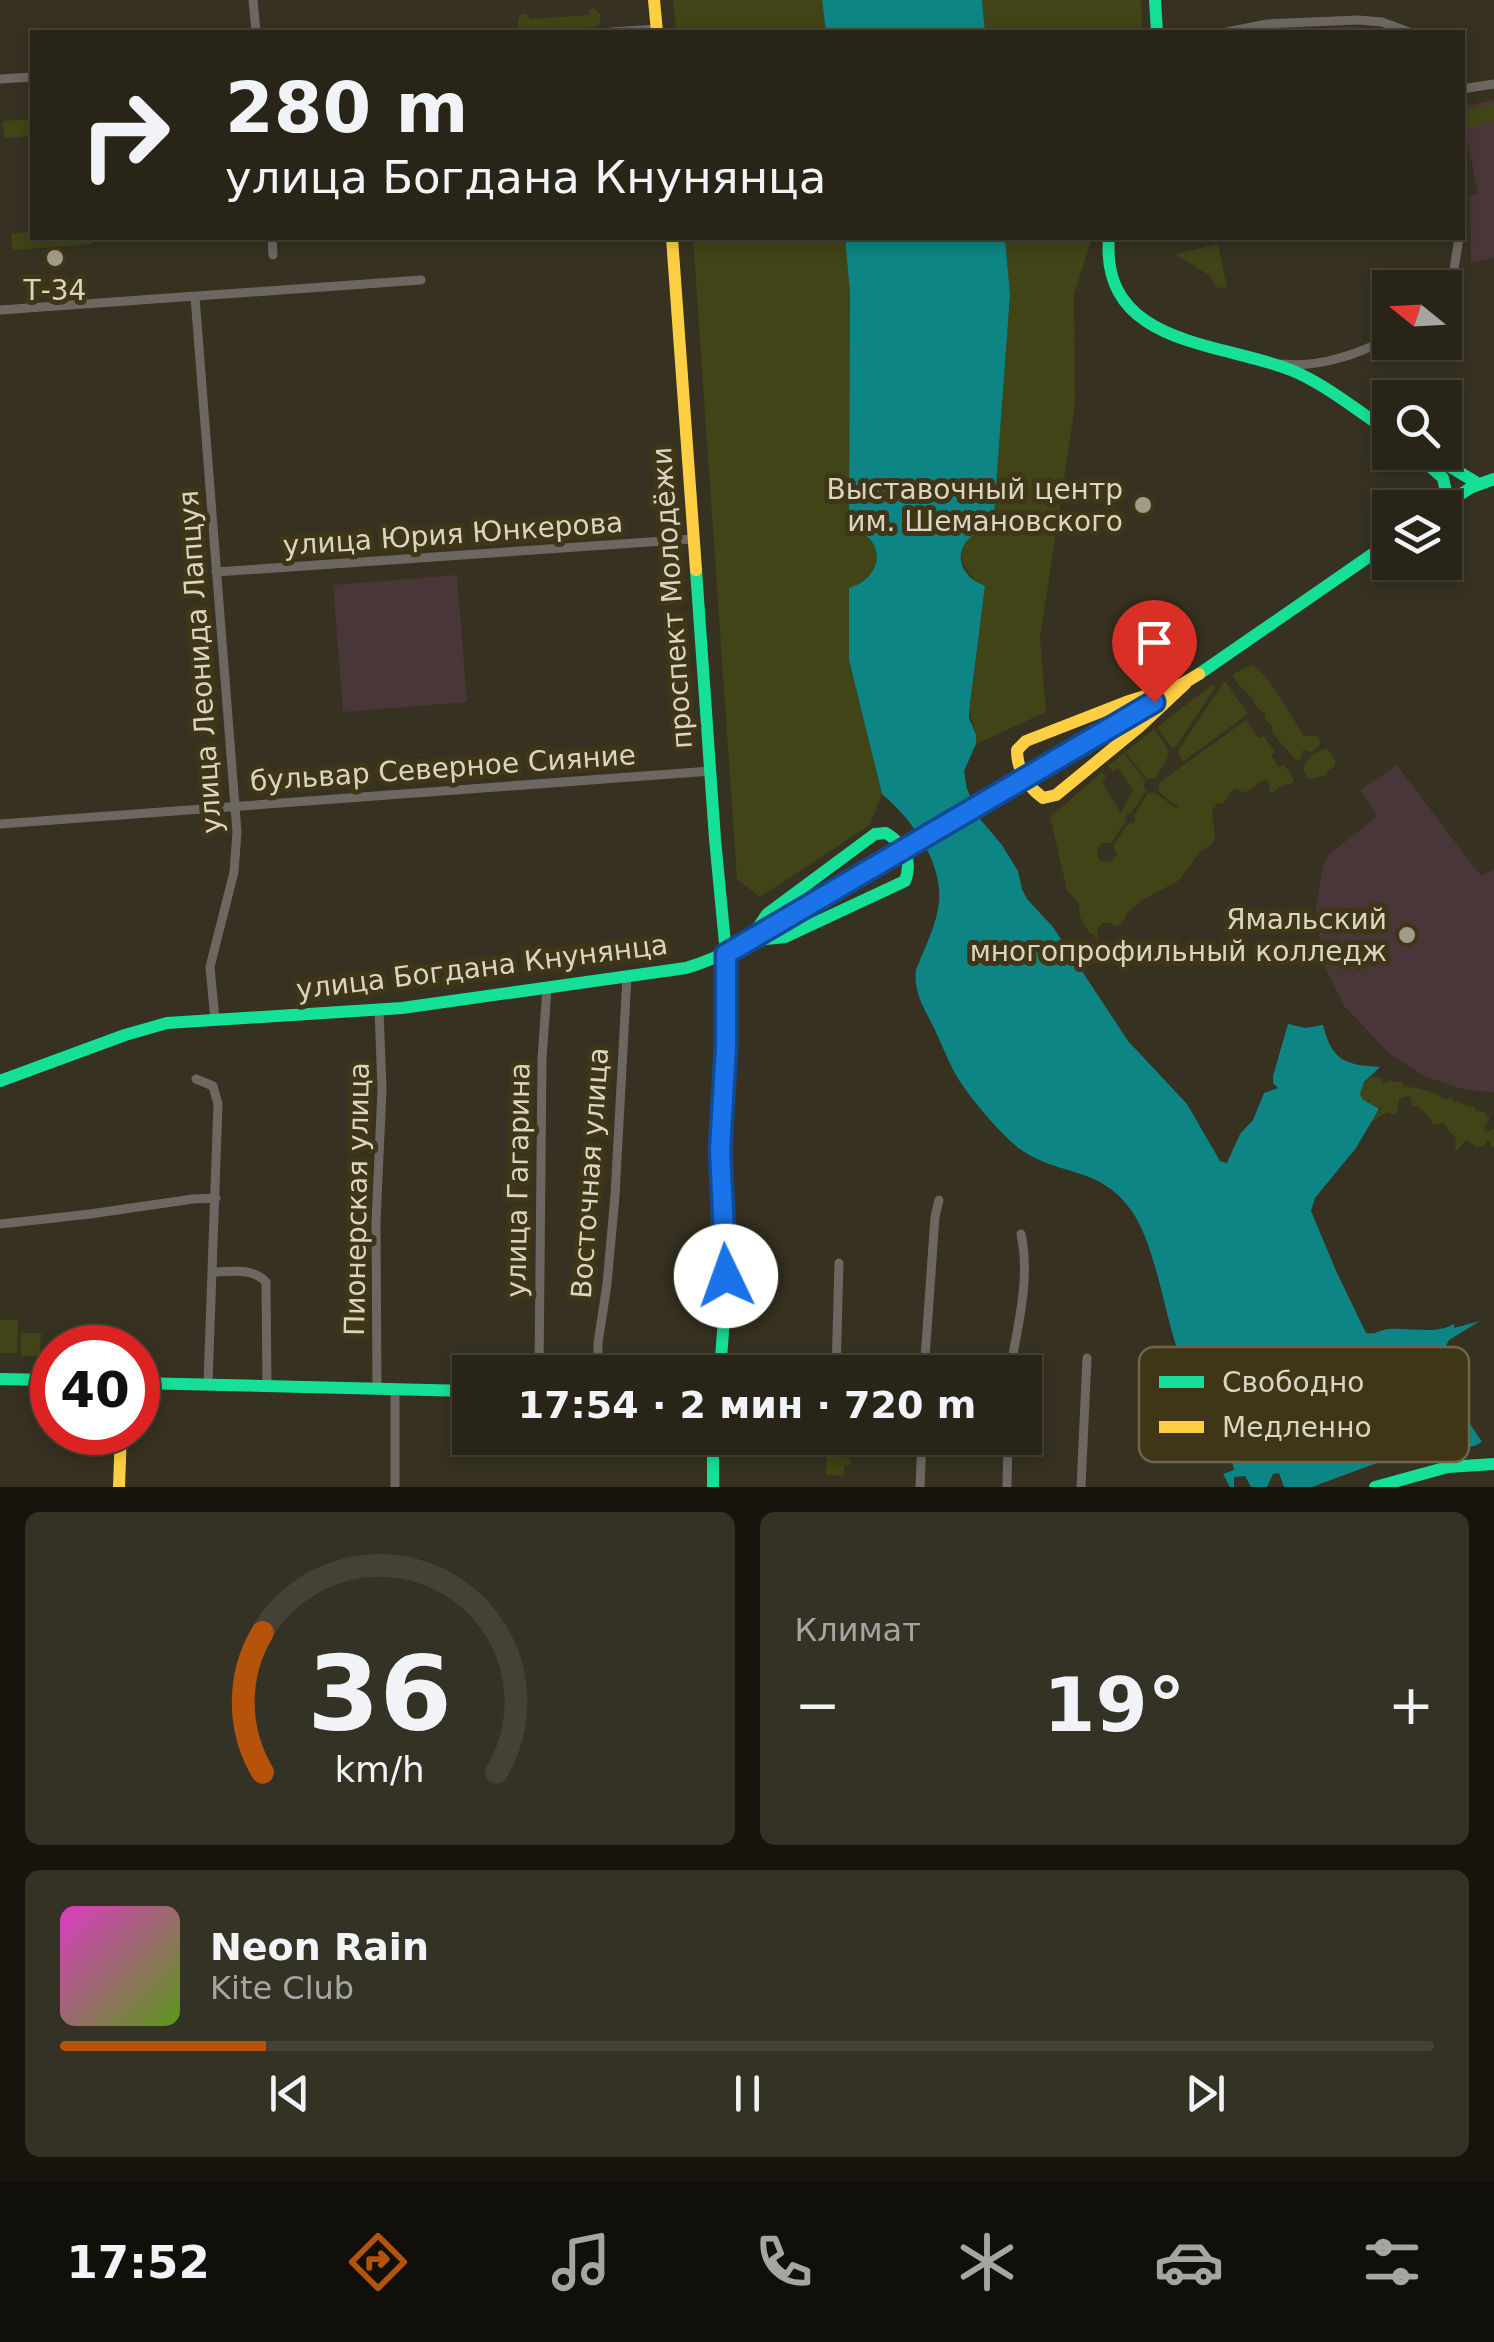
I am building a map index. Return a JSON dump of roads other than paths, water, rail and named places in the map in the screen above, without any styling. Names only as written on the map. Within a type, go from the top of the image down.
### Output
[{"type":"street","points":[[253,0],[256,30]]},
{"type":"street","points":[[654,0],[657,30]]},
{"type":"street","points":[[1155,0],[1157,30]]},
{"type":"street","points":[[1237,30],[1267,24],[1358,20],[1405,30]]},
{"type":"street","points":[[0,79],[30,76]]},
{"type":"street","points":[[1465,89],[1494,84]]},
{"type":"street","points":[[272,240],[273,255]]},
{"type":"street","name":"проспект Молодёжи","points":[[672,240],[726,954],[720,1150],[726,1291],[721,1355]]},
{"type":"street","points":[[1109,240],[1108,260],[1118,292],[1146,322],[1207,348],[1298,374],[1372,421]]},
{"type":"street","points":[[1453,270],[1459,240]]},
{"type":"street","points":[[0,310],[421,280]]},
{"type":"street","name":"улица Леонида Лапцуя","points":[[195,297],[237,851],[210,967],[215,1020]]},
{"type":"street","points":[[1264,362],[1301,366],[1356,354],[1372,346]]},
{"type":"street","points":[[1456,470],[1477,483]]},
{"type":"street","points":[[1462,493],[1494,479]]},
{"type":"street","name":"улица Юрия Юнкерова","points":[[216,572],[693,539]]},
{"type":"street","points":[[1186,682],[1026,741],[1017,750],[1016,761],[1034,792],[1042,798],[1056,794],[1139,727],[1186,682],[1372,554]]},
{"type":"street","name":"улица Богдана Кнунянца","points":[[0,1081],[140,1030],[167,1024],[379,1010],[697,965],[750,942],[1186,682]]},
{"type":"street","name":"бульвар Северное Сияние","points":[[0,824],[710,772]]},
{"type":"street","points":[[886,833],[899,842],[910,864],[908,876],[900,884],[785,937],[750,942],[766,914],[875,834],[886,833]]},
{"type":"street","name":"Восточная улица","points":[[598,1355],[615,1196],[626,976]]},
{"type":"street","name":"улица Гагарина","points":[[538,1355],[546,988]]},
{"type":"street","name":"Пионерская улица","points":[[378,1389],[376,1212],[382,1089],[379,1010]]},
{"type":"street","points":[[196,1079],[213,1086],[218,1104],[208,1384]]},
{"type":"street","points":[[0,1224],[216,1198]]},
{"type":"street","points":[[925,1355],[939,1200]]},
{"type":"street","points":[[1013,1355],[1025,1274],[1021,1234]]},
{"type":"street","points":[[837,1355],[840,1263]]},
{"type":"street","points":[[213,1272],[250,1272],[266,1282],[267,1385]]},
{"type":"street","points":[[1081,1487],[1087,1358]]},
{"type":"street","points":[[0,1379],[30,1380]]},
{"type":"street","points":[[160,1383],[452,1391]]},
{"type":"street","points":[[395,1487],[396,1390]]},
{"type":"street","points":[[120,1487],[121,1455]]},
{"type":"street","points":[[713,1455],[713,1487]]},
{"type":"street","points":[[920,1487],[921,1455]]},
{"type":"street","points":[[1007,1487],[1008,1455]]},
{"type":"street","points":[[1376,1487],[1448,1467],[1494,1464]]},
{"type":"water","points":[[822,0],[982,0],[985,30],[826,30]]},
{"type":"water","points":[[845,240],[1005,240],[1010,295],[993,528],[975,533],[961,553],[964,569],[985,586],[969,718],[976,744],[964,771],[967,789],[980,819],[1018,871],[1027,899],[1053,927],[1128,1041],[1187,1104],[1220,1161],[1227,1163],[1264,1093],[1278,1088],[1273,1076],[1288,1024],[1305,1028],[1323,1025],[1331,1046],[1342,1059],[1380,1067],[1364,1082],[1360,1094],[1379,1109],[1356,1148],[1315,1198],[1311,1211],[1366,1333],[1439,1329],[1454,1324],[1454,1328],[1480,1321],[1449,1340],[1445,1347],[1177,1347],[1151,1252],[1131,1210],[1106,1185],[1020,1149],[985,1115],[953,1069],[916,985],[916,970],[938,910],[936,872],[914,828],[882,794],[849,660],[849,588],[870,576],[877,557],[870,540],[849,529],[850,293]]},
{"type":"water","points":[[1469,1422],[1482,1442],[1469,1447]]},
{"type":"water","points":[[1232,1462],[1380,1462],[1312,1487],[1284,1487],[1279,1473],[1273,1474],[1267,1487],[1251,1487],[1245,1476],[1234,1477],[1234,1487],[1230,1487],[1223,1474],[1234,1470]]},
{"type":"place","name":"Т-34","points":[[55,258]]},
{"type":"place","name":"Выставочный центр им. Шемановского","points":[[1143,505]]},
{"type":"place","name":"Ямальский многопрофильный колледж","points":[[1407,935]]}]
